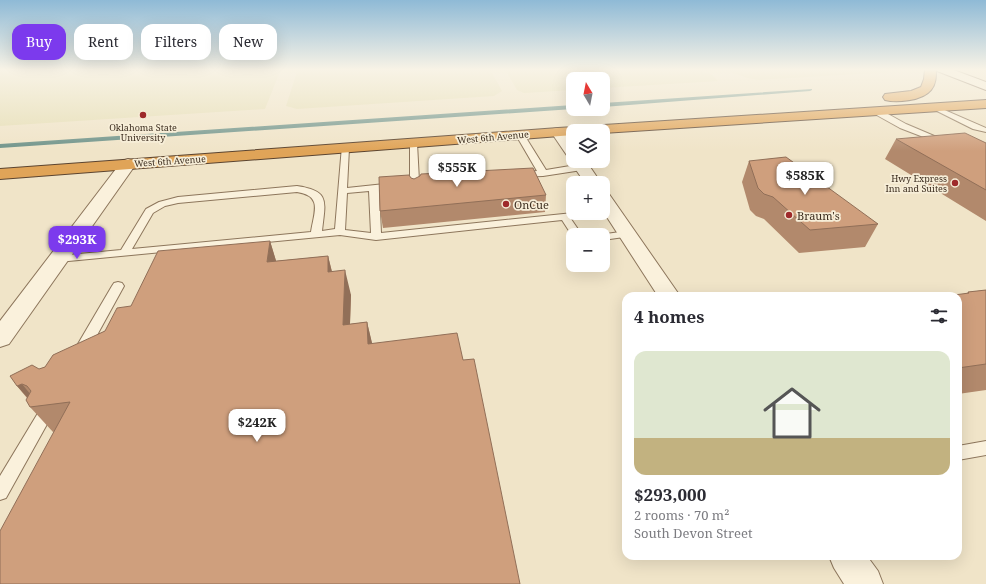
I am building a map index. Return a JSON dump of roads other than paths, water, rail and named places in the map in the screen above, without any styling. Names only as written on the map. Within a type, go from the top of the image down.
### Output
[{"type":"highway","points":[[878,104],[910,96]]},
{"type":"highway","points":[[345,148],[545,122],[839,101]]},
{"type":"highway","name":"West 6th Avenue","points":[[0,174],[558,132],[878,104],[933,107],[986,104]]},
{"type":"street","points":[[558,132],[566,143]]},
{"type":"street","points":[[0,338],[128,164]]},
{"type":"street","points":[[610,216],[627,234],[666,292]]},
{"type":"street","points":[[849,560],[865,584]]},
{"type":"lane","points":[[878,104],[904,126],[947,143]]},
{"type":"lane","points":[[933,107],[976,127],[986,130]]},
{"type":"lane","points":[[520,135],[542,173]]},
{"type":"lane","points":[[410,186],[413,143]]},
{"type":"lane","points":[[340,232],[345,148]]},
{"type":"lane","points":[[511,176],[542,173],[566,164]]},
{"type":"lane","points":[[342,191],[410,186],[435,182]]},
{"type":"lane","points":[[374,188],[376,237]]},
{"type":"lane","points":[[124,253],[149,211],[162,204],[178,200],[297,189],[310,191],[317,196],[320,205],[316,234]]},
{"type":"lane","points":[[58,259],[340,232],[376,237],[421,228],[565,216],[573,228]]},
{"type":"lane","points":[[610,236],[627,234]]},
{"type":"lane","points":[[72,367],[118,286]]},
{"type":"lane","points":[[0,492],[43,417]]},
{"type":"lane","points":[[962,452],[986,448]]},
{"type":"waterway","points":[[610,104],[724,96]]},
{"type":"waterway","points":[[0,146],[566,107]]},
{"type":"place","name":"Oklahoma State University","points":[[143,115]]},
{"type":"place","name":"Hwy Express Inn and Suites","points":[[955,183]]},
{"type":"place","name":"OnCue","points":[[506,204]]},
{"type":"place","name":"Braum's","points":[[789,215]]}]
